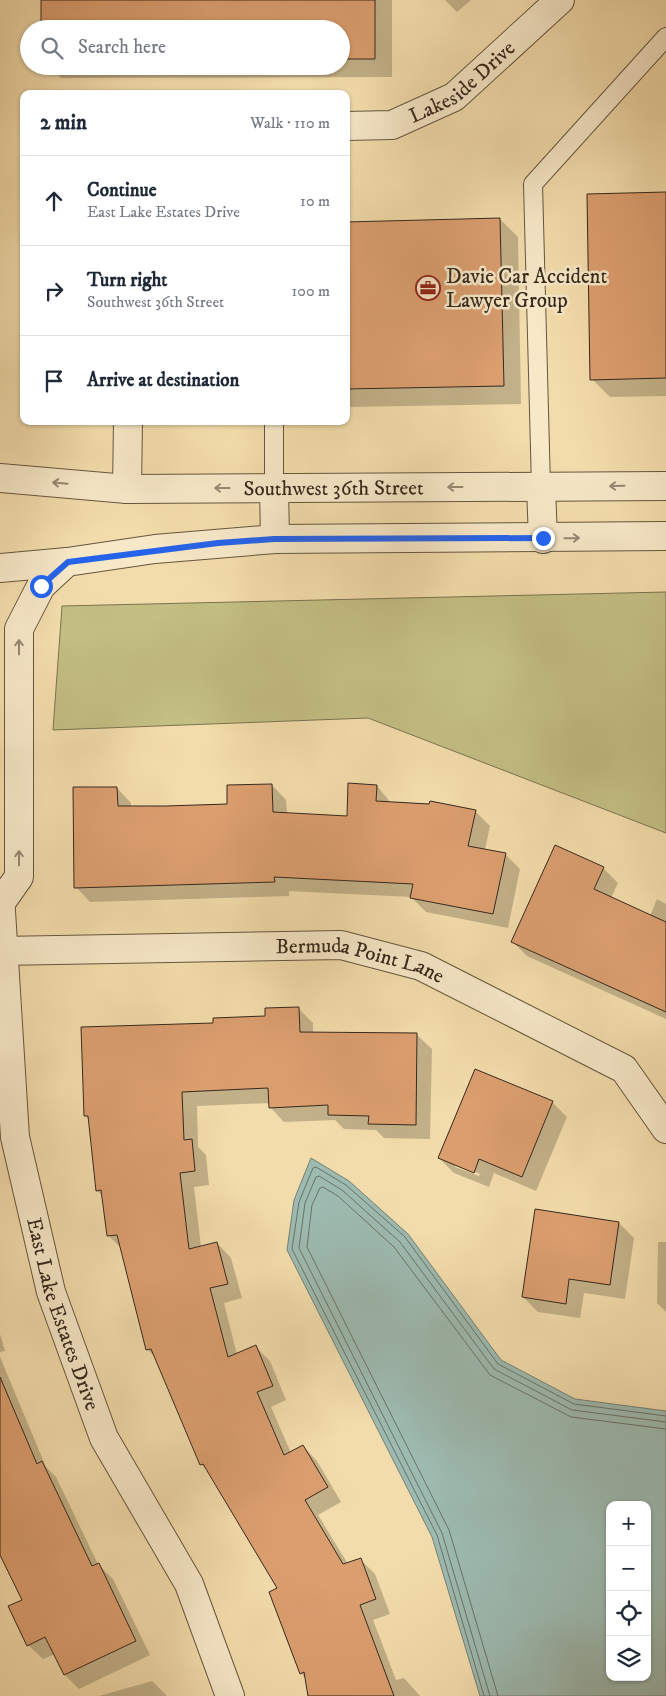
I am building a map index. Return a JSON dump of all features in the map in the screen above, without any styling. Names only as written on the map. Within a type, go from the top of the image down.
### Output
[{"type":"street","name":"Lakeside Drive","points":[[350,126],[392,125],[454,97],[560,0]]},
{"type":"street","points":[[127,489],[128,425]]},
{"type":"street","name":"Southwest 36th Street","points":[[0,478],[127,489],[666,486]]},
{"type":"street","points":[[541,487],[543,538]]},
{"type":"street","points":[[274,488],[274,539]]},
{"type":"street","points":[[0,568],[68,562],[155,549],[274,539],[666,536]]},
{"type":"street","name":"East Lake Estates Drive","points":[[68,562],[41,586],[19,629],[9,692],[19,877],[1,898],[2,951],[15,1137],[51,1292],[104,1438],[190,1584],[230,1696]]},
{"type":"street","name":"Bermuda Point Lane","points":[[2,951],[341,945],[421,966],[624,1069],[666,1129]]},
{"type":"lane","points":[[541,487],[533,184],[666,37]]},
{"type":"lane","points":[[274,425],[274,488]]},
{"type":"shaded area","points":[[666,592],[666,833],[368,718],[53,730],[62,606]]},
{"type":"water","points":[[311,1158],[349,1181],[408,1234],[501,1360],[575,1399],[666,1411],[666,1696],[480,1696],[432,1537],[287,1250],[294,1200]]},
{"type":"building","points":[[41,0],[375,0],[375,59],[350,59],[350,20],[41,20]]},
{"type":"building","points":[[666,192],[666,378],[590,380],[587,194]]},
{"type":"building","points":[[500,218],[504,386],[350,389],[350,222]]},
{"type":"building","points":[[348,783],[377,785],[376,801],[429,804],[430,801],[476,810],[468,846],[506,853],[493,914],[410,898],[413,884],[274,877],[275,882],[74,888],[73,787],[117,787],[118,806],[166,806],[227,804],[227,785],[272,784],[273,812],[347,816]]},
{"type":"building","points":[[555,845],[604,867],[594,889],[666,922],[666,1012],[511,942]]},
{"type":"building","points":[[299,1007],[300,1032],[417,1033],[416,1125],[368,1124],[369,1116],[328,1115],[328,1105],[269,1108],[268,1088],[182,1092],[184,1140],[192,1139],[195,1171],[180,1173],[189,1249],[217,1242],[228,1284],[210,1288],[228,1357],[256,1345],[273,1386],[257,1392],[284,1455],[303,1445],[328,1487],[305,1500],[343,1564],[361,1558],[376,1599],[360,1605],[394,1696],[308,1696],[304,1672],[300,1674],[269,1592],[277,1588],[203,1464],[200,1465],[151,1349],[146,1350],[117,1235],[107,1236],[101,1190],[96,1191],[88,1116],[84,1116],[81,1027],[213,1023],[213,1018],[265,1016],[265,1008]]},
{"type":"building","points":[[475,1069],[553,1101],[522,1177],[479,1159],[474,1173],[438,1158]]},
{"type":"building","points":[[535,1209],[619,1222],[610,1285],[569,1279],[566,1304],[522,1297]]},
{"type":"building","points":[[0,1377],[37,1464],[42,1461],[92,1566],[99,1563],[136,1641],[64,1675],[45,1637],[27,1646],[8,1606],[22,1600],[0,1555]]},
{"type":"place","name":"Davie Car Accident Lawyer Group","points":[[428,288]]},
{"type":"route","points":[[41,586],[68,562],[155,549],[274,539],[543,538]]}]
